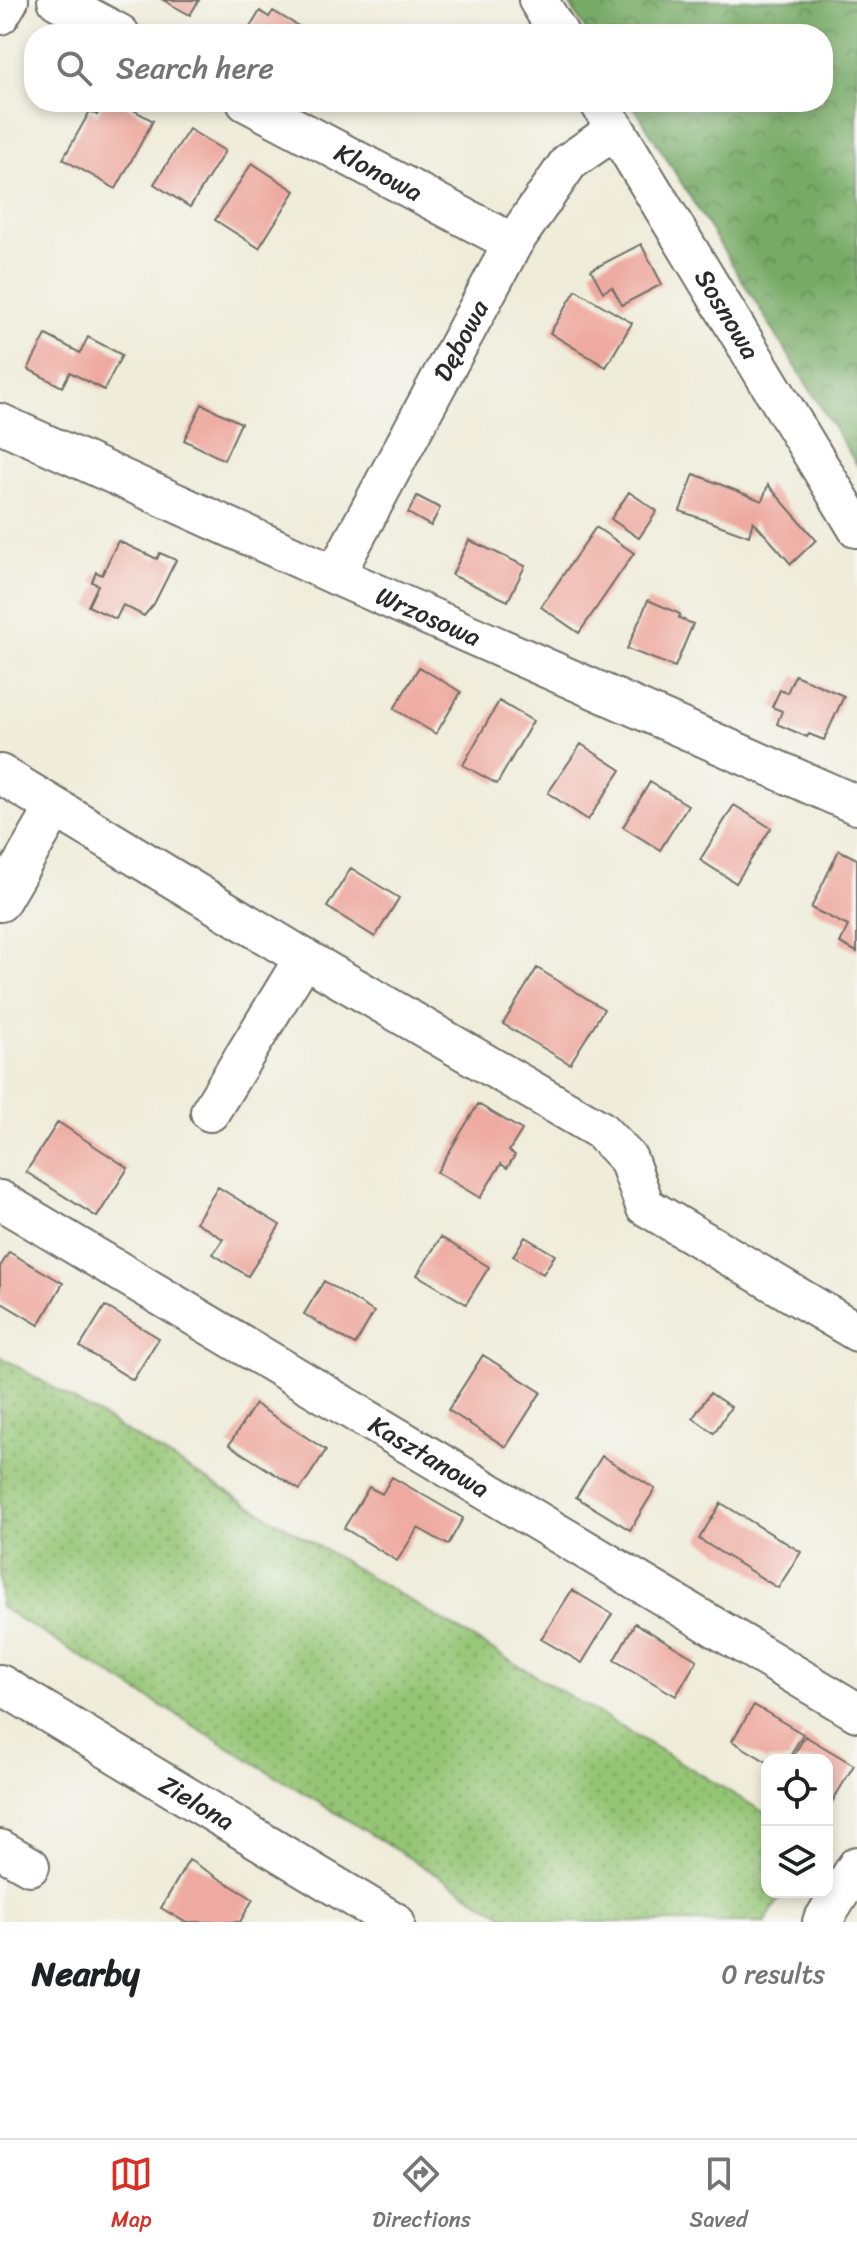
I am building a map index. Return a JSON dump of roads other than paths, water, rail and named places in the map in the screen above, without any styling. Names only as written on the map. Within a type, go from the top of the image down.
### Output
[{"type":"street","points":[[0,15],[9,0]]},
{"type":"street","points":[[57,0],[101,24]]},
{"type":"street","points":[[538,0],[553,24]]},
{"type":"street","name":"Klonowa","points":[[265,112],[513,243]]},
{"type":"street","name":"Dębowa","points":[[335,575],[513,243],[569,162],[607,116]]},
{"type":"street","name":"Sosnowa","points":[[607,116],[857,528]]},
{"type":"street","name":"Wrzosowa","points":[[0,423],[335,575],[857,805]]},
{"type":"street","points":[[0,774],[304,958],[600,1130],[628,1159],[645,1206],[857,1332]]},
{"type":"street","points":[[0,902],[55,808]]},
{"type":"street","points":[[210,1112],[304,958]]},
{"type":"street","name":"Kasztanowa","points":[[0,1200],[857,1712]]},
{"type":"street","name":"Zielona","points":[[0,1684],[395,1922]]},
{"type":"street","points":[[822,1922],[857,1866]]}]
